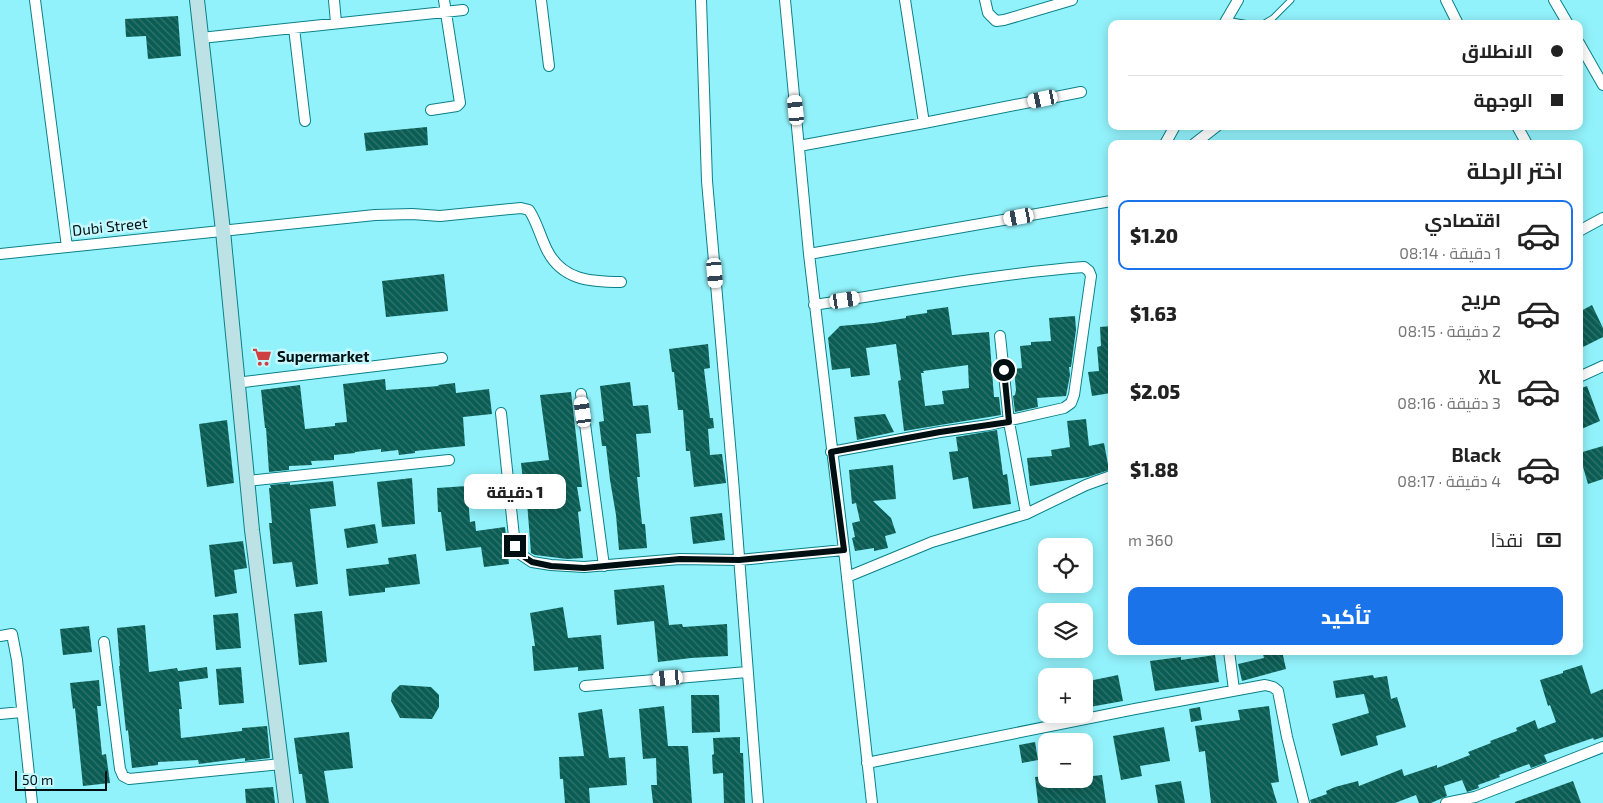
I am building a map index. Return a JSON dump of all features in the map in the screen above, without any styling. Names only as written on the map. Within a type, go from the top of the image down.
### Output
[{"type":"street","points":[[35,0],[66,247]]},
{"type":"street","points":[[197,0],[222,230],[246,481],[286,803]]},
{"type":"street","points":[[334,0],[336,23]]},
{"type":"street","points":[[431,110],[458,106],[460,103],[444,0]]},
{"type":"street","points":[[540,0],[549,66]]},
{"type":"street","points":[[701,0],[706,181],[758,803]]},
{"type":"street","points":[[785,0],[814,305],[872,803]]},
{"type":"street","points":[[905,0],[924,123]]},
{"type":"street","points":[[985,0],[988,13],[996,21],[1072,0]]},
{"type":"street","points":[[1226,20],[1238,0]]},
{"type":"street","points":[[1446,0],[1456,20]]},
{"type":"street","points":[[1554,0],[1566,20]]},
{"type":"street","points":[[201,38],[463,10]]},
{"type":"street","points":[[294,28],[305,121]]},
{"type":"street","points":[[1583,50],[1603,85]]},
{"type":"street","points":[[799,146],[1081,92]]},
{"type":"street","points":[[1199,140],[1212,130]]},
{"type":"street","points":[[809,254],[1108,202]]},
{"type":"street","name":"Dubi Street","points":[[0,254],[375,215],[412,214],[440,216],[521,208],[529,210],[534,217],[547,251],[557,266],[570,275],[582,279],[621,282]]},
{"type":"street","points":[[1583,228],[1603,218]]},
{"type":"street","points":[[814,305],[933,285],[1016,274],[1084,267],[1091,276],[1074,395],[1071,403],[1064,408],[1009,422],[940,432],[831,452]]},
{"type":"street","points":[[1000,336],[1009,422],[1026,514]]},
{"type":"street","points":[[236,384],[442,358]]},
{"type":"street","points":[[1583,374],[1603,366]]},
{"type":"street","points":[[581,394],[604,566]]},
{"type":"street","points":[[501,413],[515,546],[520,554],[532,562],[551,566],[584,568],[680,559],[739,560],[844,550]]},
{"type":"street","points":[[246,481],[449,460]]},
{"type":"street","points":[[847,577],[932,542],[1026,514],[1086,485],[1108,477]]},
{"type":"street","points":[[0,636],[12,634],[32,803]]},
{"type":"street","points":[[104,642],[120,769],[123,776],[129,779],[281,764]]},
{"type":"street","points":[[1230,655],[1234,690]]},
{"type":"street","points":[[585,686],[747,672]]},
{"type":"street","points":[[867,763],[1126,710],[1266,685],[1278,691],[1304,803]]},
{"type":"street","points":[[0,714],[22,712]]},
{"type":"street","points":[[1446,803],[1475,797],[1603,747]]},
{"type":"lane","points":[[1270,20],[1291,0]]},
{"type":"building","points":[[178,16],[181,56],[148,59],[146,36],[126,37],[125,19]]},
{"type":"building","points":[[427,127],[428,145],[366,151],[364,133]]},
{"type":"building","points":[[444,274],[448,311],[386,317],[382,281]]},
{"type":"building","points":[[1592,305],[1603,328],[1603,337],[1583,347],[1583,310]]},
{"type":"building","points":[[948,307],[952,335],[989,332],[994,397],[999,397],[1001,415],[904,431],[898,381],[901,380],[896,344],[866,348],[870,375],[851,377],[850,368],[832,370],[828,338],[840,326],[906,318],[906,316],[927,313],[927,310]],"holes":[[[968,365],[969,388],[942,391],[944,404],[925,406],[921,373],[924,373],[923,371]]]},
{"type":"building","points":[[1075,316],[1076,330],[1066,396],[1037,398],[1038,407],[1015,412],[1013,396],[1016,390],[1014,369],[1022,368],[1020,346],[1031,345],[1031,342],[1051,341],[1049,318]]},
{"type":"building","points":[[1108,326],[1108,393],[1092,396],[1088,372],[1099,371],[1097,347],[1101,346],[1100,327]]},
{"type":"building","points":[[708,344],[710,368],[704,369],[710,418],[713,418],[714,428],[708,429],[710,455],[722,454],[726,483],[694,487],[690,451],[686,451],[683,410],[678,410],[674,372],[672,372],[669,349]]},
{"type":"building","points":[[385,379],[386,390],[455,383],[456,393],[489,389],[492,414],[463,417],[465,446],[415,451],[415,453],[399,455],[398,450],[381,452],[381,449],[355,452],[334,455],[334,460],[311,461],[312,465],[289,466],[289,470],[269,472],[261,390],[300,385],[305,429],[335,426],[335,423],[347,422],[343,384]]},
{"type":"building","points":[[630,382],[633,406],[648,405],[651,433],[636,434],[640,477],[637,477],[642,524],[645,524],[647,548],[619,550],[606,446],[602,446],[599,422],[604,421],[600,386]]},
{"type":"building","points":[[1587,386],[1600,421],[1583,428],[1583,388]]},
{"type":"building","points":[[571,392],[582,487],[577,487],[581,511],[578,512],[583,558],[567,559],[531,553],[526,489],[524,489],[521,463],[549,460],[540,395]]},
{"type":"building","points":[[885,414],[894,432],[857,440],[854,417]]},
{"type":"building","points":[[1086,419],[1089,446],[1104,443],[1108,470],[1088,477],[1030,486],[1027,458],[1052,456],[1051,450],[1070,447],[1067,421]]},
{"type":"building","points":[[227,420],[234,483],[207,487],[199,424]]},
{"type":"building","points":[[997,430],[1003,475],[1007,474],[1011,504],[973,509],[968,477],[953,480],[949,452],[958,451],[956,437]]},
{"type":"building","points":[[1603,446],[1603,479],[1588,484],[1583,467],[1583,452]]},
{"type":"building","points":[[893,465],[896,499],[873,501],[891,518],[896,533],[885,536],[888,548],[874,551],[874,548],[855,551],[852,538],[855,537],[852,523],[860,521],[856,503],[852,504],[849,470]]},
{"type":"building","points":[[412,478],[415,524],[382,527],[377,482]]},
{"type":"building","points":[[333,481],[336,506],[310,509],[318,584],[296,587],[292,562],[273,564],[269,523],[272,523],[270,485]]},
{"type":"building","points":[[467,486],[470,522],[475,521],[476,531],[505,527],[509,564],[484,567],[481,547],[446,551],[441,512],[438,512],[437,488]]},
{"type":"building","points":[[722,513],[725,540],[693,544],[690,517]]},
{"type":"building","points":[[375,524],[378,543],[347,548],[344,529]]},
{"type":"building","points":[[243,541],[247,568],[234,570],[237,593],[215,597],[209,545]]},
{"type":"building","points":[[416,554],[420,584],[385,588],[385,592],[349,596],[346,569],[389,564],[388,558]]},
{"type":"building","points":[[664,585],[669,625],[682,624],[683,627],[727,624],[728,656],[658,662],[654,621],[617,625],[614,590]]},
{"type":"building","points":[[563,607],[568,638],[601,635],[604,669],[578,671],[578,667],[534,671],[532,646],[535,646],[530,613]]},
{"type":"building","points":[[322,611],[327,662],[299,665],[294,614]]},
{"type":"building","points":[[238,613],[241,648],[216,650],[213,615]]},
{"type":"building","points":[[145,625],[149,672],[177,668],[178,671],[207,667],[208,678],[179,682],[182,709],[179,709],[181,738],[267,726],[270,758],[245,761],[245,758],[199,764],[198,760],[158,762],[158,765],[132,768],[119,666],[117,628]]},
{"type":"building","points":[[89,626],[92,652],[63,655],[60,629]]},
{"type":"building","points":[[1215,655],[1219,682],[1155,691],[1150,661],[1181,657],[1181,660]]},
{"type":"building","points":[[1263,655],[1283,655],[1286,669],[1242,681],[1238,664],[1264,658]]},
{"type":"building","points":[[1582,665],[1591,694],[1603,689],[1603,737],[1594,740],[1593,738],[1544,755],[1547,762],[1531,768],[1529,764],[1499,775],[1500,777],[1478,785],[1479,788],[1467,792],[1462,780],[1444,786],[1447,796],[1431,803],[1419,803],[1416,795],[1395,803],[1311,803],[1310,800],[1327,794],[1326,791],[1335,787],[1358,781],[1359,786],[1402,769],[1404,776],[1437,765],[1437,768],[1470,755],[1468,752],[1517,731],[1516,728],[1535,720],[1538,729],[1556,722],[1550,705],[1548,706],[1540,680]]},
{"type":"building","points":[[241,667],[244,703],[219,705],[216,669]]},
{"type":"building","points":[[1118,675],[1123,701],[1093,706],[1093,680]]},
{"type":"building","points":[[1373,675],[1374,678],[1387,676],[1391,699],[1397,697],[1406,727],[1376,736],[1378,745],[1341,756],[1332,724],[1369,713],[1364,694],[1336,698],[1333,681]]},
{"type":"building","points":[[99,680],[101,706],[97,706],[102,755],[106,754],[110,783],[83,786],[75,708],[73,709],[70,683]]},
{"type":"building","points":[[400,685],[431,687],[439,695],[439,707],[432,719],[400,718],[391,701],[392,693]]},
{"type":"building","points":[[691,695],[719,695],[720,732],[692,733]]},
{"type":"building","points":[[664,706],[668,746],[688,746],[692,803],[653,803],[651,785],[657,785],[656,758],[643,759],[639,709]]},
{"type":"building","points":[[1269,706],[1279,782],[1271,783],[1277,803],[1211,803],[1205,751],[1199,752],[1195,726],[1240,720],[1238,710]]},
{"type":"building","points":[[1200,707],[1202,720],[1191,722],[1189,709]]},
{"type":"building","points":[[602,709],[609,758],[625,757],[627,785],[589,788],[590,803],[565,803],[563,779],[560,779],[559,757],[584,756],[578,713]]},
{"type":"building","points":[[1164,727],[1170,761],[1140,766],[1142,776],[1121,780],[1113,736]]},
{"type":"building","points":[[349,732],[353,768],[324,771],[329,803],[306,803],[302,774],[299,774],[294,738]]},
{"type":"building","points":[[740,737],[740,753],[743,753],[745,803],[724,803],[723,773],[713,774],[713,738]]},
{"type":"building","points":[[1035,742],[1038,760],[1022,763],[1019,745]]},
{"type":"building","points":[[1102,775],[1106,803],[1038,803],[1035,777],[1038,777],[1038,788],[1093,788],[1093,776]]},
{"type":"building","points":[[1181,781],[1185,803],[1158,803],[1155,785]]},
{"type":"building","points":[[1573,781],[1581,803],[1515,803],[1515,802]]},
{"type":"building","points":[[273,787],[275,803],[246,803],[245,789]]},
{"type":"place","name":"Supermarket","points":[[262,357]]},
{"type":"route","points":[[515,546],[520,554],[532,562],[551,566],[584,568],[680,559],[739,560],[844,550],[831,452],[940,432],[1009,422],[1004,370]]}]
